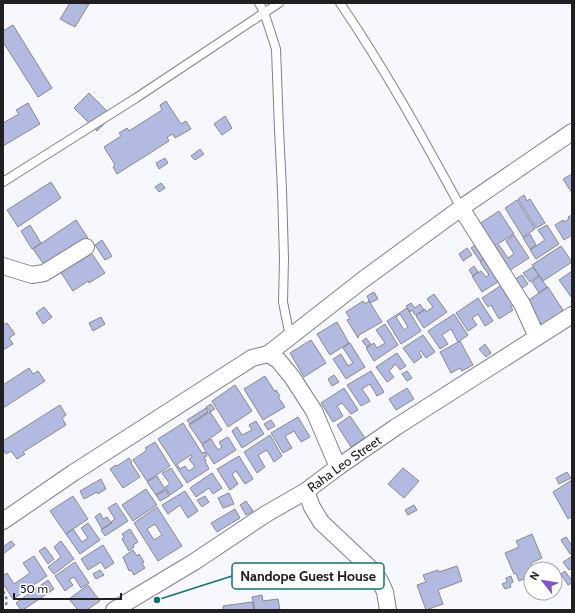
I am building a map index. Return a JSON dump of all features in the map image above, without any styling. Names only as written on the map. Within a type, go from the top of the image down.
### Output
[{"type":"street","points":[[3,521],[72,473],[252,358],[268,354],[364,279],[461,208],[572,132]]},
{"type":"street","points":[[461,208],[522,304],[537,336]]},
{"type":"street","points":[[3,266],[32,275],[44,273],[86,247]]},
{"type":"street","name":"Raha Leo Street","points":[[122,608],[266,514],[306,491],[338,466],[396,427],[572,315]]},
{"type":"street","points":[[268,354],[278,360],[292,377],[310,405],[338,466]]},
{"type":"street","points":[[306,491],[312,507],[321,522],[372,570],[380,581],[385,592],[388,610]]},
{"type":"lane","points":[[259,3],[264,12],[276,49],[284,258],[283,302],[290,337]]},
{"type":"lane","points":[[3,182],[136,98],[279,3]]},
{"type":"lane","points":[[340,3],[411,116],[461,208]]},
{"type":"path","points":[[3,591],[8,600],[7,604],[3,607]]},
{"type":"building","points":[[70,3],[89,4],[75,27],[60,19]]},
{"type":"building","points":[[13,25],[52,88],[38,97],[3,42],[3,31]]},
{"type":"building","points":[[89,93],[112,116],[97,131],[74,108]]},
{"type":"building","points":[[166,101],[181,124],[186,121],[191,129],[175,138],[173,134],[167,137],[169,141],[117,174],[113,167],[115,165],[104,147],[121,136],[119,133],[127,128],[129,131],[162,110],[160,105]]},
{"type":"building","points":[[28,103],[40,124],[3,146],[3,123],[19,114],[16,110]]},
{"type":"building","points":[[225,116],[232,128],[222,135],[214,124]]},
{"type":"building","points":[[200,149],[204,154],[195,160],[191,156]]},
{"type":"building","points":[[165,158],[168,163],[159,169],[156,163]]},
{"type":"building","points":[[572,174],[572,193],[563,179]]},
{"type":"building","points":[[51,182],[61,198],[18,227],[7,210]]},
{"type":"building","points":[[161,183],[165,188],[159,192],[155,187]]},
{"type":"building","points":[[524,195],[527,201],[530,199],[545,223],[536,228],[518,199]]},
{"type":"building","points":[[517,200],[535,229],[523,237],[505,208]]},
{"type":"building","points":[[499,211],[514,234],[491,248],[479,224]]},
{"type":"building","points":[[572,215],[572,235],[564,240],[555,225],[563,220],[564,222]]},
{"type":"building","points":[[76,220],[88,238],[45,266],[33,249]]},
{"type":"building","points":[[30,225],[41,243],[32,249],[21,231]]},
{"type":"building","points":[[547,225],[559,244],[536,259],[530,250],[545,240],[538,230]]},
{"type":"building","points":[[530,234],[536,245],[530,249],[523,238]]},
{"type":"building","points":[[514,235],[529,258],[507,272],[492,250],[499,245],[508,258],[514,254],[506,241]]},
{"type":"building","points":[[102,240],[112,256],[105,260],[95,245]]},
{"type":"building","points":[[479,242],[488,255],[480,261],[471,248]]},
{"type":"building","points":[[561,246],[572,262],[543,281],[532,265]]},
{"type":"building","points":[[467,248],[472,255],[463,261],[459,254]]},
{"type":"building","points":[[90,251],[105,273],[89,283],[88,281],[73,291],[60,271]]},
{"type":"building","points":[[489,256],[504,278],[482,292],[472,276],[481,271],[486,277],[489,275],[480,262]]},
{"type":"building","points":[[474,266],[478,272],[473,276],[469,270]]},
{"type":"building","points":[[533,267],[539,275],[530,282],[523,273]]},
{"type":"building","points":[[572,271],[572,298],[559,280]]},
{"type":"building","points":[[522,275],[528,284],[518,291],[512,281]]},
{"type":"building","points":[[539,276],[547,287],[539,293],[532,282]]},
{"type":"building","points":[[506,282],[518,302],[511,307],[513,310],[499,319],[491,305],[488,307],[482,298]]},
{"type":"building","points":[[548,287],[564,312],[542,326],[526,302]]},
{"type":"building","points":[[374,292],[378,299],[370,303],[367,296]]},
{"type":"building","points":[[434,294],[447,312],[424,328],[416,316],[425,309],[426,312],[433,307],[427,299]]},
{"type":"building","points":[[478,298],[493,321],[485,326],[478,314],[472,318],[477,325],[468,331],[456,313]]},
{"type":"building","points":[[363,301],[365,304],[369,301],[382,322],[359,335],[358,338],[347,320],[350,319],[346,312]]},
{"type":"building","points":[[411,303],[415,308],[420,304],[424,310],[415,315],[412,310],[410,312],[406,306]]},
{"type":"building","points":[[44,307],[52,317],[43,324],[36,313]]},
{"type":"building","points":[[407,308],[421,331],[401,344],[387,321]],"holes":[[[400,314],[408,327],[404,330],[396,317]]]},
{"type":"building","points":[[454,314],[468,335],[458,342],[451,329],[442,335],[448,344],[440,349],[428,331]]},
{"type":"building","points":[[101,317],[105,324],[93,331],[89,323]]},
{"type":"building","points":[[337,322],[349,343],[330,355],[317,334]]},
{"type":"building","points":[[7,323],[15,334],[9,338],[13,344],[3,350],[3,325]]},
{"type":"building","points":[[385,324],[398,345],[374,361],[366,348],[374,343],[377,348],[385,343],[376,330]]},
{"type":"building","points":[[423,335],[435,352],[426,358],[421,351],[419,353],[422,357],[414,363],[403,348]]},
{"type":"building","points":[[366,338],[371,344],[367,347],[362,341]]},
{"type":"building","points":[[311,340],[326,363],[304,377],[290,353]]},
{"type":"building","points":[[460,341],[473,365],[462,371],[460,368],[451,373],[440,352]]},
{"type":"building","points":[[350,343],[365,367],[346,379],[333,359],[341,354],[348,366],[353,363],[343,348]]},
{"type":"building","points":[[485,344],[491,353],[486,357],[479,349]]},
{"type":"building","points":[[397,353],[406,366],[400,370],[396,364],[393,366],[389,371],[394,377],[387,382],[376,367]]},
{"type":"building","points":[[29,368],[33,374],[38,371],[45,381],[3,408],[3,385]]},
{"type":"building","points":[[371,371],[384,392],[377,396],[370,384],[362,389],[370,401],[361,406],[347,385]]},
{"type":"building","points":[[407,371],[412,378],[407,381],[402,374]]},
{"type":"building","points":[[334,375],[339,382],[332,386],[328,379]]},
{"type":"building","points":[[265,376],[275,392],[276,390],[280,396],[278,397],[285,407],[263,420],[244,389]]},
{"type":"building","points":[[235,385],[252,411],[228,427],[212,401]]},
{"type":"building","points":[[344,388],[358,410],[351,414],[342,403],[337,406],[343,416],[333,422],[321,403]]},
{"type":"building","points":[[407,388],[414,399],[396,410],[389,399]]},
{"type":"building","points":[[211,404],[215,409],[210,412],[206,407]]},
{"type":"building","points":[[60,405],[66,415],[62,418],[66,425],[23,452],[25,454],[17,459],[11,451],[6,454],[3,449],[3,441]]},
{"type":"building","points":[[206,408],[208,412],[190,424],[187,420]]},
{"type":"building","points":[[210,412],[222,430],[202,444],[189,425]]},
{"type":"building","points":[[350,416],[365,438],[351,447],[337,425]]},
{"type":"building","points":[[298,417],[310,437],[301,442],[294,431],[285,436],[292,448],[283,453],[271,433]]},
{"type":"building","points":[[271,420],[275,426],[268,430],[264,424]]},
{"type":"building","points":[[256,421],[264,434],[242,448],[232,431],[237,427],[242,435],[252,430],[249,425]]},
{"type":"building","points":[[183,423],[202,453],[205,452],[207,456],[204,457],[209,469],[187,483],[158,439]],"holes":[[[191,455],[192,457],[189,459],[195,467],[189,471],[185,466],[180,469],[177,464]]]},
{"type":"building","points":[[270,435],[282,456],[274,462],[267,450],[258,455],[265,467],[257,473],[244,452]]},
{"type":"building","points":[[228,437],[236,450],[214,464],[202,445],[211,439],[218,450],[222,447],[219,442]]},
{"type":"building","points":[[155,442],[170,466],[147,481],[133,460],[147,450],[145,448]]},
{"type":"building","points":[[239,456],[253,479],[245,484],[236,471],[232,474],[238,484],[230,490],[217,469]]},
{"type":"building","points":[[129,458],[140,477],[123,488],[110,469]]},
{"type":"building","points":[[171,468],[183,486],[170,495],[165,487],[170,484],[162,473]]},
{"type":"building","points":[[403,468],[419,481],[404,498],[388,484]]},
{"type":"building","points":[[567,472],[571,478],[559,484],[556,478]]},
{"type":"building","points":[[212,473],[222,488],[213,494],[209,488],[196,497],[190,488]]},
{"type":"building","points":[[157,476],[165,489],[156,495],[147,482]]},
{"type":"building","points":[[101,479],[106,489],[98,494],[97,492],[84,499],[80,491]]},
{"type":"building","points":[[572,480],[572,516],[568,519],[553,492]]},
{"type":"building","points":[[146,489],[157,505],[133,521],[122,505]]},
{"type":"building","points":[[166,490],[169,496],[160,501],[156,495]]},
{"type":"building","points":[[185,491],[198,511],[188,518],[180,505],[168,514],[162,505]]},
{"type":"building","points":[[229,493],[234,504],[223,508],[218,498]]},
{"type":"building","points":[[73,496],[88,519],[66,534],[50,511]]},
{"type":"building","points":[[205,496],[209,502],[202,507],[197,500]]},
{"type":"building","points":[[246,501],[253,511],[246,515],[240,505]]},
{"type":"building","points":[[116,503],[128,521],[105,536],[101,530],[112,523],[111,522],[115,519],[108,508]]},
{"type":"building","points":[[414,505],[417,510],[408,515],[405,510]]},
{"type":"building","points":[[157,507],[182,546],[158,561],[134,523]],"holes":[[[155,524],[162,535],[154,540],[147,529]]]},
{"type":"building","points":[[235,509],[240,518],[217,532],[211,523]]},
{"type":"building","points":[[100,513],[103,519],[107,517],[111,523],[102,529],[95,517]]},
{"type":"building","points":[[88,523],[100,540],[80,554],[66,534],[73,529],[82,542],[88,538],[81,528]]},
{"type":"building","points":[[130,529],[138,542],[133,545],[134,547],[129,551],[122,539],[124,537],[122,534]]},
{"type":"building","points":[[532,534],[542,558],[535,561],[523,561],[523,579],[519,581],[516,573],[514,574],[505,553],[519,547],[516,541]]},
{"type":"building","points":[[566,537],[572,546],[572,553],[570,554],[561,540]]},
{"type":"building","points":[[11,541],[15,545],[3,554],[3,547]]},
{"type":"building","points":[[61,541],[74,559],[54,574],[48,567],[61,557],[54,547]]},
{"type":"building","points":[[103,545],[114,563],[105,569],[101,562],[88,570],[81,559]]},
{"type":"building","points":[[45,547],[54,559],[48,564],[39,551]]},
{"type":"building","points":[[133,550],[137,556],[139,554],[144,562],[142,563],[145,568],[134,575],[131,570],[129,571],[123,557]]},
{"type":"building","points":[[34,556],[47,576],[13,599],[3,584],[3,576],[7,573],[14,584],[30,573],[23,563]]},
{"type":"building","points":[[571,557],[572,568],[569,570],[563,562]]},
{"type":"building","points":[[75,562],[89,583],[81,588],[74,577],[69,580],[73,585],[65,591],[55,576]]},
{"type":"building","points":[[457,566],[462,581],[438,590],[443,604],[426,610],[417,585],[426,582],[423,575]]},
{"type":"building","points":[[100,570],[104,575],[96,579],[93,574]]},
{"type":"building","points":[[565,571],[572,583],[568,585],[563,577],[563,572]]},
{"type":"building","points":[[511,576],[513,582],[510,584],[511,587],[505,589],[502,584],[507,582],[506,578]]},
{"type":"building","points":[[48,580],[54,589],[21,610],[16,603]]},
{"type":"building","points":[[88,585],[100,601],[87,610],[78,610],[69,599]]},
{"type":"building","points":[[262,595],[263,601],[278,599],[280,610],[255,610],[252,597]]},
{"type":"building","points":[[252,602],[254,610],[223,610],[223,606]]},
{"type":"place","name":"Nandope Guest House","points":[[157,600]]}]
